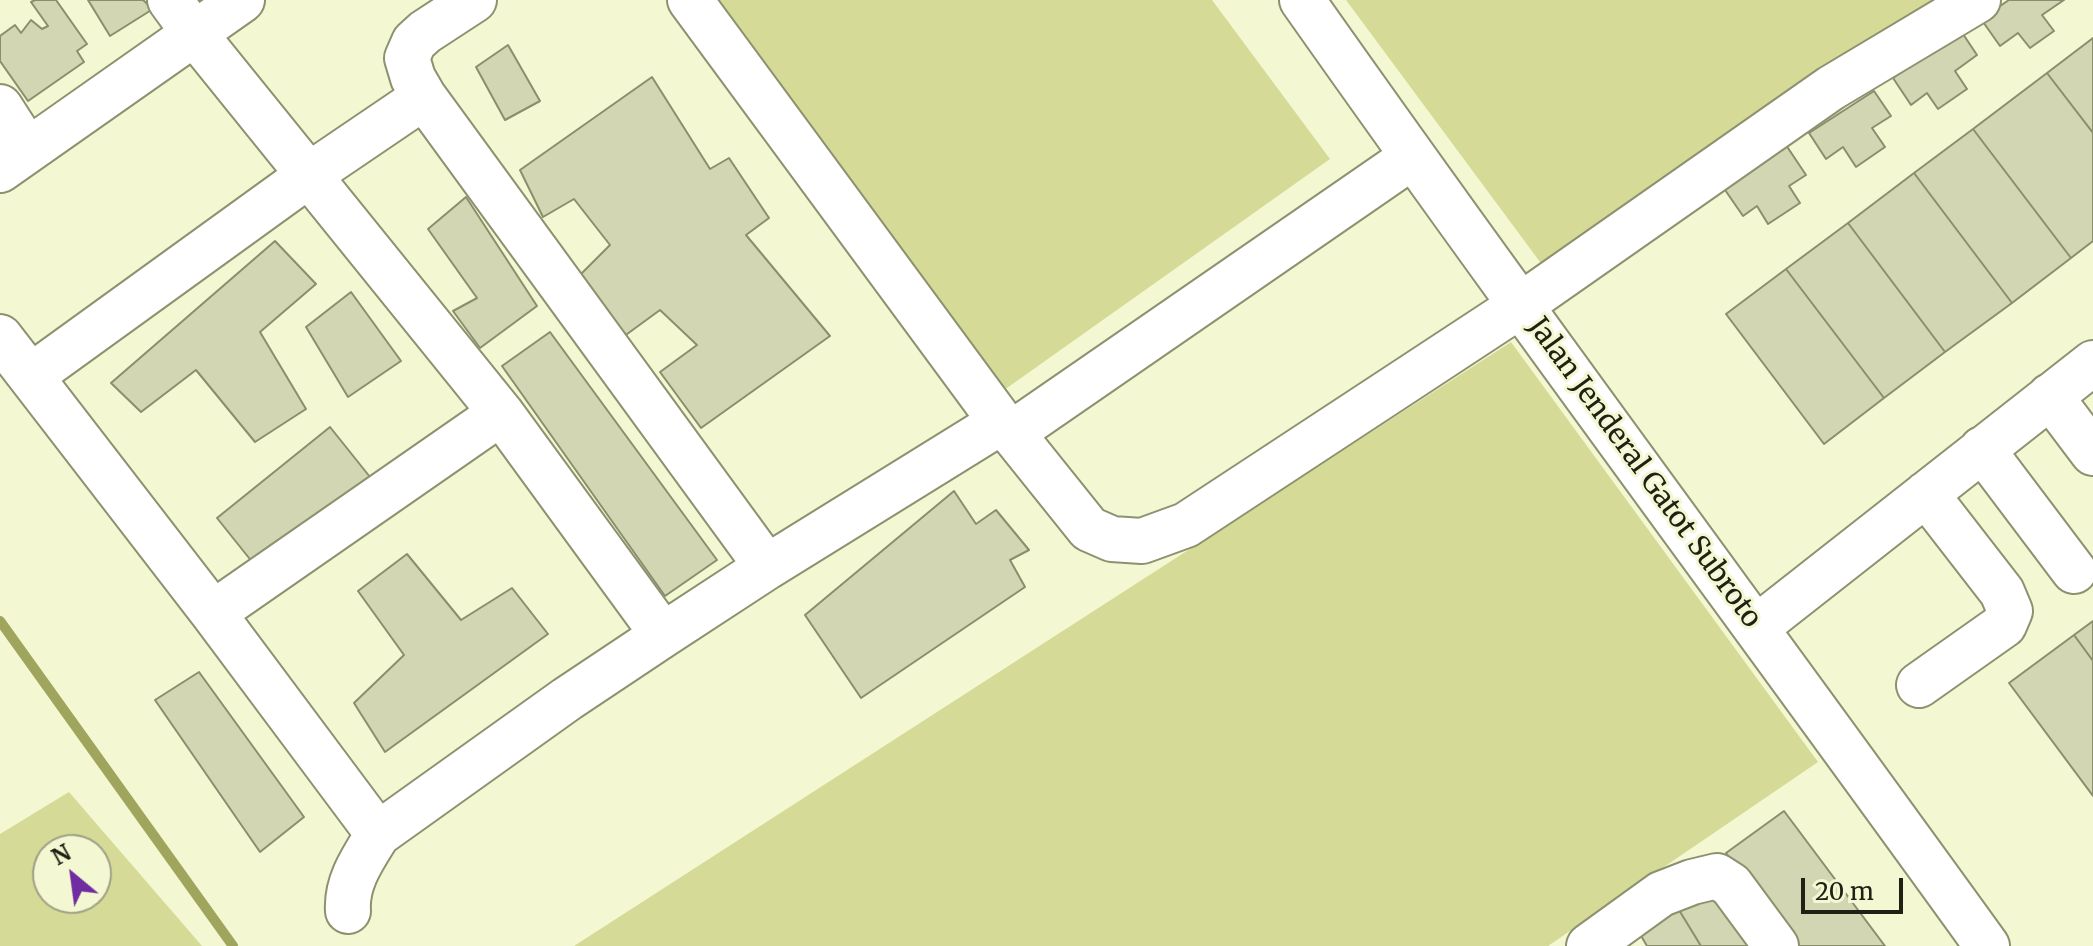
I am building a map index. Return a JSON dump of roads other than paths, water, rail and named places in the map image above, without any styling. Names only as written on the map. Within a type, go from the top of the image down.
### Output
[{"type":"main road","points":[[0,107],[14,159],[182,16],[242,0]]},
{"type":"main road","points":[[474,0],[414,42],[407,58],[413,78],[767,567]]},
{"type":"main road","points":[[690,0],[1007,428],[1089,529],[1112,539],[1142,541],[1186,525],[1521,305],[1831,88],[1978,0]]},
{"type":"main road","name":"Jalan Jenderal Gatot Subroto","points":[[1302,0],[1412,157],[1987,946]]},
{"type":"main road","points":[[182,16],[501,413],[663,635]]},
{"type":"main road","points":[[31,376],[309,175],[424,97]]},
{"type":"main road","points":[[348,911],[347,897],[353,877],[378,834],[567,699],[767,567],[1007,428],[1412,157]]},
{"type":"main road","points":[[0,337],[213,613],[378,834]]},
{"type":"main road","points":[[1757,627],[2093,363]]},
{"type":"main road","points":[[2050,396],[2093,453]]},
{"type":"main road","points":[[213,613],[501,413]]},
{"type":"main road","points":[[1982,449],[2074,571]]},
{"type":"main road","points":[[1919,685],[2004,625],[2010,611],[2002,592],[1926,494]]},
{"type":"main road","points":[[1589,946],[1661,894],[1717,876],[1731,885],[1776,946]]},
{"type":"waterway","points":[[0,621],[233,946]]}]
